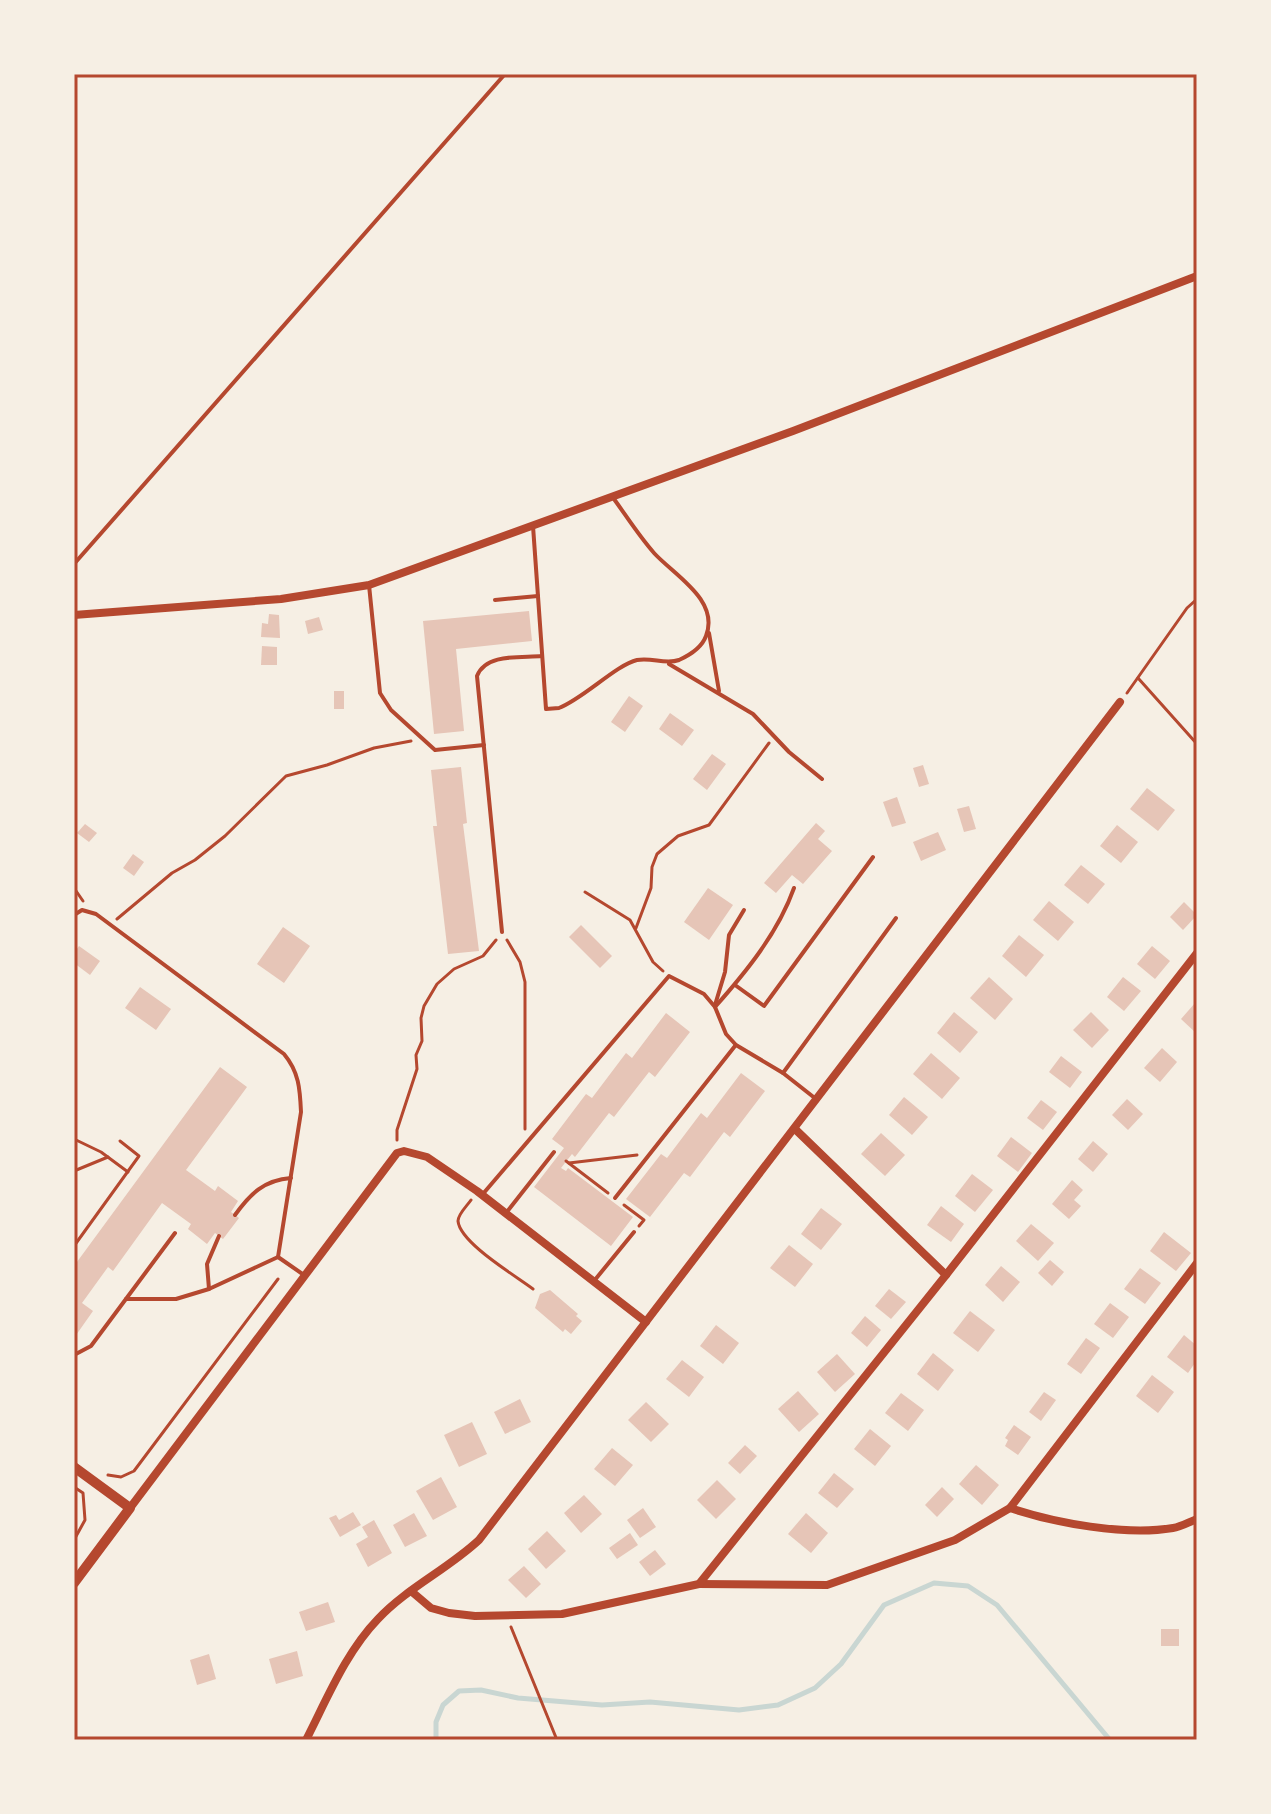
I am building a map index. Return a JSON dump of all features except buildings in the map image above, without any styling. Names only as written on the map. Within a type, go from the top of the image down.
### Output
[{"type":"street","points":[[74,615],[281,599],[369,585],[793,431],[1197,276]]},
{"type":"street","points":[[306,1740],[365,1633],[379,1617],[479,1540],[1120,702]]},
{"type":"street","points":[[699,1584],[946,1275],[1197,953]]},
{"type":"street","points":[[795,1129],[946,1275]]},
{"type":"street","points":[[74,1583],[397,1153],[404,1151],[427,1157],[480,1193],[646,1322]]},
{"type":"street","points":[[411,1591],[431,1608],[449,1613],[562,1614],[699,1584],[827,1585],[955,1540],[1010,1508],[1197,1263]]},
{"type":"street","points":[[74,1467],[130,1508]]},
{"type":"street","points":[[1010,1508],[1046,1520],[1135,1530],[1176,1528],[1197,1519]]},
{"type":"lane","points":[[74,564],[505,74]]},
{"type":"lane","points":[[612,496],[647,546],[700,598],[708,619],[719,692]]},
{"type":"lane","points":[[533,526],[546,709],[566,705],[637,660],[657,659],[753,714],[789,752],[822,779]]},
{"type":"lane","points":[[369,585],[380,693],[391,710],[435,750],[484,745]]},
{"type":"lane","points":[[495,600],[538,596]]},
{"type":"lane","points":[[668,663],[693,652],[704,642],[708,631]]},
{"type":"lane","points":[[502,932],[477,676],[481,668],[499,659],[542,656]]},
{"type":"lane","points":[[735,985],[764,1006],[873,857]]},
{"type":"lane","points":[[715,1007],[735,985],[783,918],[794,888]]},
{"type":"lane","points":[[74,915],[89,910],[110,924],[284,1054],[292,1064],[300,1088],[301,1112],[278,1257]]},
{"type":"lane","points":[[715,1007],[725,972],[729,935],[744,910]]},
{"type":"lane","points":[[783,1073],[896,918]]},
{"type":"lane","points":[[480,1193],[525,1146],[669,976],[704,994],[715,1007],[726,1034],[736,1045],[783,1073],[816,1099]]},
{"type":"lane","points":[[615,1198],[736,1045]]},
{"type":"lane","points":[[506,1213],[554,1152]]},
{"type":"lane","points":[[235,1215],[254,1191],[268,1183],[291,1178]]},
{"type":"lane","points":[[594,1281],[634,1232]]},
{"type":"lane","points":[[74,1355],[91,1346],[175,1233]]},
{"type":"lane","points":[[209,1289],[207,1264],[219,1236]]},
{"type":"lane","points":[[278,1257],[304,1275]]},
{"type":"lane","points":[[126,1299],[176,1299],[209,1289],[278,1257]]},
{"type":"path","points":[[1120,702],[1187,608],[1197,599]]},
{"type":"path","points":[[1138,678],[1197,744]]},
{"type":"path","points":[[636,928],[651,888],[652,867],[657,854],[678,836],[709,825],[774,735]]},
{"type":"path","points":[[110,924],[172,873],[195,860],[225,836],[286,776],[374,748],[422,738]]},
{"type":"path","points":[[585,892],[630,920],[653,962],[669,976]]},
{"type":"path","points":[[397,1153],[397,1130],[417,1069],[416,1055],[422,1041],[424,1006],[437,984],[454,969],[486,954],[502,932],[520,962],[525,982],[525,1146]]},
{"type":"path","points":[[74,1139],[128,1172]]},
{"type":"path","points":[[74,1246],[139,1156],[120,1141]]},
{"type":"path","points":[[566,1161],[649,1154]]},
{"type":"path","points":[[74,1171],[108,1157]]},
{"type":"path","points":[[480,1193],[459,1216],[461,1228],[469,1241],[533,1289]]},
{"type":"path","points":[[106,1475],[121,1477],[134,1471],[278,1279]]},
{"type":"path","points":[[74,1487],[83,1493],[85,1520],[74,1540]]},
{"type":"path","points":[[507,1615],[557,1740]]},
{"type":"waterway","points":[[436,1740],[436,1722],[443,1705],[459,1691],[481,1690],[518,1698],[602,1705],[650,1702],[739,1710],[778,1705],[815,1688],[841,1664],[884,1605],[934,1583],[968,1586],[997,1605],[1110,1740]]}]
